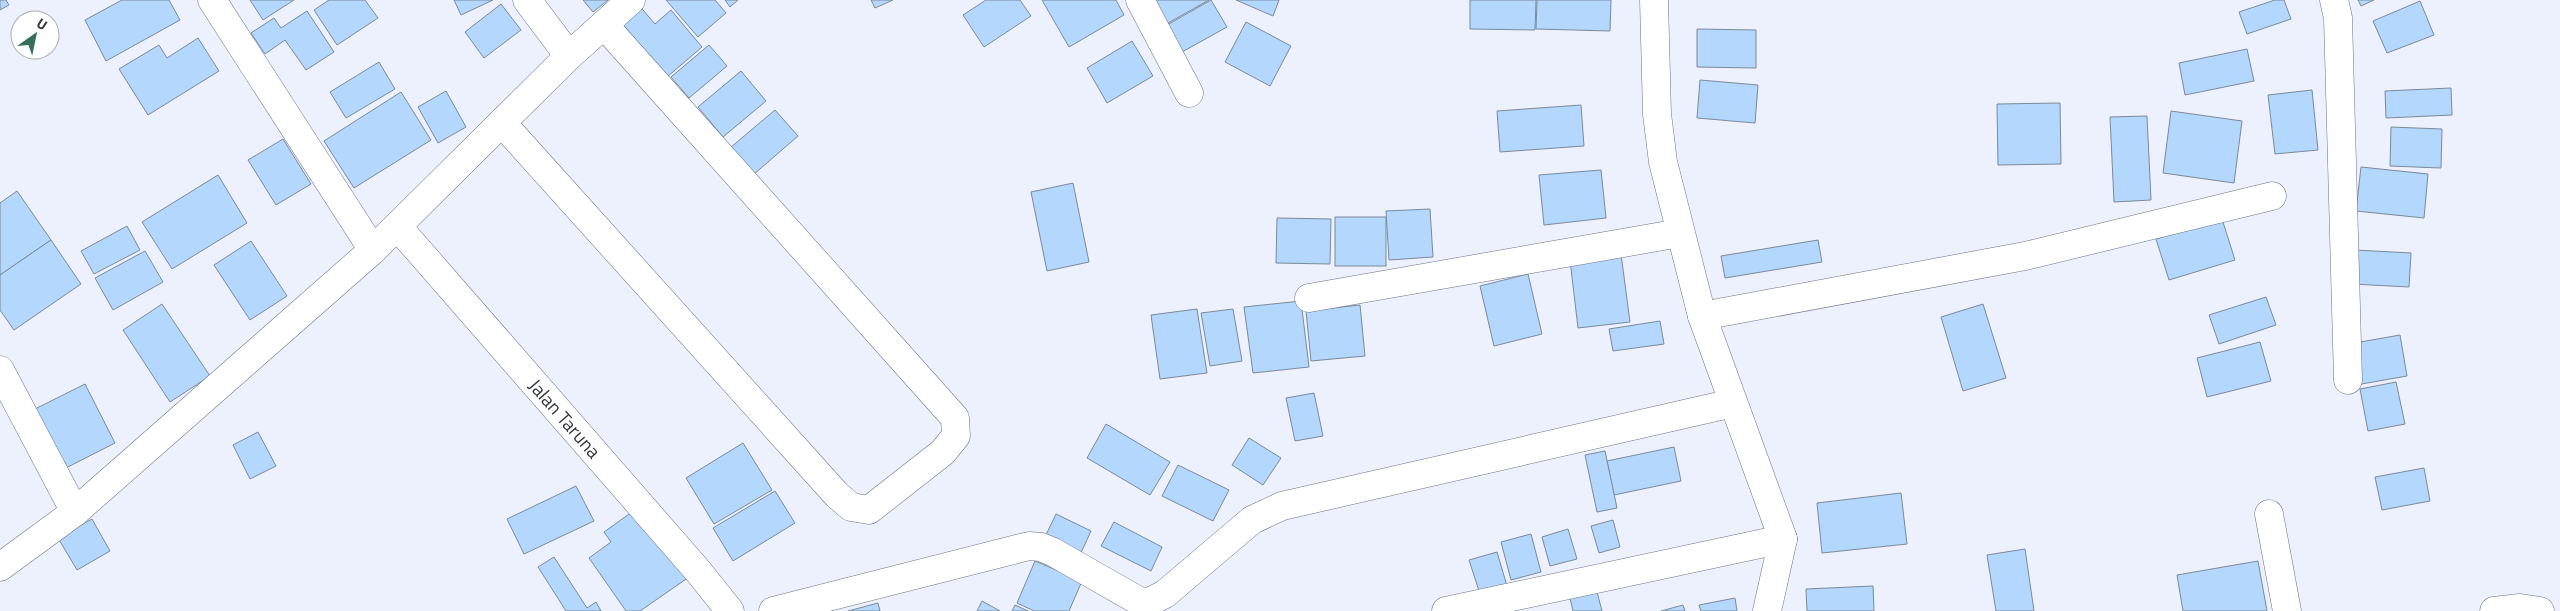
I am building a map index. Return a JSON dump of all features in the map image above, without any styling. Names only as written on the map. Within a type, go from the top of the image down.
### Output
[{"type":"street","points":[[212,0],[373,250]]},
{"type":"street","points":[[527,0],[569,56]]},
{"type":"street","points":[[0,567],[75,512],[373,250],[569,56],[631,0]]},
{"type":"street","points":[[1140,0],[1189,93]]},
{"type":"street","points":[[1654,0],[1657,114],[1663,162],[1702,316],[1782,539],[1767,611]]},
{"type":"street","points":[[2334,0],[2338,18],[2348,380]]},
{"type":"street","points":[[502,123],[837,495],[851,506],[869,510],[943,452],[956,436],[955,418],[604,25]]},
{"type":"street","points":[[1702,316],[2025,256],[2272,196]]},
{"type":"street","name":"Jalan Taruna","points":[[398,227],[698,571],[730,611]]},
{"type":"street","points":[[1309,298],[1680,233]]},
{"type":"street","points":[[0,370],[75,512]]},
{"type":"street","points":[[773,611],[1029,546],[1041,547],[1053,552],[1139,601],[1149,602],[1165,594],[1252,520],[1282,506],[1733,403]]},
{"type":"street","points":[[2269,514],[2287,611]]},
{"type":"street","points":[[1446,611],[1782,539]]},
{"type":"street","points":[[2494,611],[2520,608],[2540,611]]},
{"type":"building","points":[[0,0],[6,0],[9,5],[0,10]]},
{"type":"building","points":[[122,0],[169,0],[180,20],[106,61],[85,20]]},
{"type":"building","points":[[250,0],[294,0],[263,20]]},
{"type":"building","points":[[329,0],[365,0],[378,18],[337,45],[314,10]]},
{"type":"building","points":[[454,0],[493,0],[461,15]]},
{"type":"building","points":[[583,0],[608,0],[593,12]]},
{"type":"building","points":[[666,0],[715,0],[726,13],[698,37]]},
{"type":"building","points":[[725,0],[738,0],[730,7]]},
{"type":"building","points":[[871,0],[893,0],[875,8]]},
{"type":"building","points":[[986,0],[1020,0],[1031,16],[984,47],[963,15]]},
{"type":"building","points":[[1042,0],[1116,0],[1124,15],[1069,47]]},
{"type":"building","points":[[1155,0],[1209,0],[1168,23]]},
{"type":"building","points":[[1211,0],[1227,27],[1182,52],[1167,25]]},
{"type":"building","points":[[1236,0],[1279,0],[1273,16]]},
{"type":"building","points":[[1470,0],[1536,0],[1535,30],[1470,29]]},
{"type":"building","points":[[1537,0],[1611,0],[1610,31],[1536,29]]},
{"type":"building","points":[[2275,0],[2284,0],[2291,19],[2247,34],[2239,12]]},
{"type":"building","points":[[2358,0],[2374,0],[2361,6]]},
{"type":"building","points":[[2420,1],[2434,35],[2387,53],[2373,21]]},
{"type":"building","points":[[637,3],[655,24],[671,10],[702,47],[667,77],[618,19]]},
{"type":"building","points":[[501,4],[521,30],[484,58],[465,32]]},
{"type":"building","points":[[307,11],[334,52],[306,70],[285,40],[265,54],[251,33],[274,18],[281,28]]},
{"type":"building","points":[[1246,22],[1291,46],[1270,86],[1225,62]]},
{"type":"building","points":[[1697,29],[1756,30],[1756,68],[1697,67]]},
{"type":"building","points":[[198,38],[219,71],[148,115],[119,69],[159,45],[167,58]]},
{"type":"building","points":[[1132,41],[1153,76],[1107,103],[1087,68]]},
{"type":"building","points":[[709,45],[727,66],[689,98],[671,77]]},
{"type":"building","points":[[2247,49],[2254,81],[2185,95],[2179,63]]},
{"type":"building","points":[[379,62],[395,89],[346,118],[330,92]]},
{"type":"building","points":[[741,71],[766,101],[723,137],[698,107]]},
{"type":"building","points":[[1700,80],[1758,85],[1755,123],[1697,118]]},
{"type":"building","points":[[2451,88],[2452,115],[2386,118],[2385,91]]},
{"type":"building","points":[[2312,90],[2318,150],[2275,154],[2268,95]]},
{"type":"building","points":[[446,91],[466,127],[438,143],[418,107]]},
{"type":"building","points":[[401,92],[431,140],[354,188],[324,141]]},
{"type":"building","points":[[2060,103],[2061,164],[1998,165],[1997,104]]},
{"type":"building","points":[[1581,105],[1584,146],[1500,152],[1497,111]]},
{"type":"building","points":[[775,110],[798,136],[753,175],[730,148]]},
{"type":"building","points":[[2171,111],[2242,121],[2234,183],[2163,173]]},
{"type":"building","points":[[2147,116],[2151,200],[2114,202],[2110,117]]},
{"type":"building","points":[[2391,127],[2442,129],[2441,168],[2390,166]]},
{"type":"building","points":[[283,139],[311,184],[276,205],[248,160]]},
{"type":"building","points":[[2361,167],[2428,174],[2424,218],[2356,211]]},
{"type":"building","points":[[1601,170],[1606,218],[1544,225],[1539,175]]},
{"type":"building","points":[[218,175],[247,223],[172,269],[142,222]]},
{"type":"building","points":[[1073,183],[1089,262],[1047,271],[1031,192]]},
{"type":"building","points":[[17,191],[51,240],[0,275],[0,203]]},
{"type":"building","points":[[1430,209],[1433,257],[1389,260],[1386,211]]},
{"type":"building","points":[[1335,217],[1386,217],[1386,266],[1335,266]]},
{"type":"building","points":[[1277,218],[1331,219],[1330,264],[1276,263]]},
{"type":"building","points":[[2222,219],[2235,260],[2169,280],[2156,239]]},
{"type":"building","points":[[127,226],[140,250],[94,274],[81,251]]},
{"type":"building","points":[[51,240],[81,284],[14,330],[0,310],[0,275]]},
{"type":"building","points":[[1818,240],[1822,262],[1725,278],[1721,256]]},
{"type":"building","points":[[251,241],[287,296],[250,320],[214,265]]},
{"type":"building","points":[[2355,250],[2411,253],[2409,287],[2353,284]]},
{"type":"building","points":[[145,251],[163,282],[113,310],[95,278]]},
{"type":"building","points":[[1621,254],[1630,322],[1578,328],[1570,260]]},
{"type":"building","points":[[1528,274],[1542,334],[1494,346],[1480,286]]},
{"type":"building","points":[[2266,297],[2276,325],[2219,344],[2209,315]]},
{"type":"building","points":[[1301,301],[1309,367],[1253,373],[1244,307]]},
{"type":"building","points":[[162,304],[210,376],[170,402],[123,330]]},
{"type":"building","points":[[1983,304],[2006,378],[1963,391],[1941,317]]},
{"type":"building","points":[[1360,305],[1365,356],[1311,361],[1306,311]]},
{"type":"building","points":[[1197,309],[1207,373],[1160,379],[1151,315]]},
{"type":"building","points":[[1233,309],[1242,361],[1210,366],[1201,313]]},
{"type":"building","points":[[1660,321],[1664,344],[1613,351],[1609,329]]},
{"type":"building","points":[[2400,335],[2407,376],[2356,385],[2349,344]]},
{"type":"building","points":[[2260,342],[2271,381],[2207,397],[2197,358]]},
{"type":"building","points":[[2396,382],[2405,424],[2368,431],[2360,389]]},
{"type":"building","points":[[85,384],[115,443],[60,471],[29,412]]},
{"type":"building","points":[[1314,393],[1323,436],[1295,441],[1286,398]]},
{"type":"building","points":[[1106,424],[1170,462],[1150,495],[1087,458]]},
{"type":"building","points":[[258,432],[276,466],[250,479],[233,445]]},
{"type":"building","points":[[1249,438],[1281,458],[1263,485],[1232,465]]},
{"type":"building","points":[[743,443],[772,490],[714,524],[686,478]]},
{"type":"building","points":[[1674,447],[1681,481],[1614,495],[1607,461]]},
{"type":"building","points":[[1605,451],[1617,508],[1597,512],[1585,455]]},
{"type":"building","points":[[1178,465],[1229,490],[1213,521],[1162,496]]},
{"type":"building","points":[[2424,468],[2430,501],[2382,510],[2375,477]]},
{"type":"building","points":[[576,486],[594,521],[524,554],[507,519]]},
{"type":"building","points":[[775,491],[795,523],[733,561],[713,528]]},
{"type":"building","points":[[1901,493],[1907,544],[1822,553],[1817,503]]},
{"type":"building","points":[[632,512],[692,575],[640,611],[626,611],[589,558],[611,542],[604,532]]},
{"type":"building","points":[[1056,514],[1091,531],[1080,555],[1045,537]]},
{"type":"building","points":[[92,519],[110,551],[77,570],[58,538]]},
{"type":"building","points":[[1613,520],[1620,547],[1599,553],[1591,526]]},
{"type":"building","points":[[1114,522],[1162,547],[1151,571],[1101,546]]},
{"type":"building","points":[[1568,529],[1577,559],[1550,566],[1542,537]]},
{"type":"building","points":[[1531,534],[1541,572],[1511,580],[1501,542]]},
{"type":"building","points":[[2025,549],[2034,611],[1996,611],[1987,555]]},
{"type":"building","points":[[1497,552],[1507,586],[1480,594],[1469,560]]},
{"type":"building","points":[[554,557],[587,608],[596,602],[601,611],[566,611],[538,567]]},
{"type":"building","points":[[1035,561],[1082,581],[1069,611],[1034,611],[1017,603]]},
{"type":"building","points":[[2258,561],[2267,611],[2183,611],[2177,575]]},
{"type":"building","points":[[1873,586],[1874,611],[1807,611],[1806,589]]},
{"type":"building","points":[[1597,592],[1602,611],[1573,611],[1570,598]]},
{"type":"building","points":[[1735,598],[1737,611],[1701,611],[1699,605]]},
{"type":"building","points":[[982,601],[1000,611],[977,611]]},
{"type":"building","points":[[878,603],[880,611],[848,611]]},
{"type":"building","points":[[1015,605],[1028,611],[1012,611]]},
{"type":"building","points":[[1683,605],[1685,611],[1661,611]]}]
